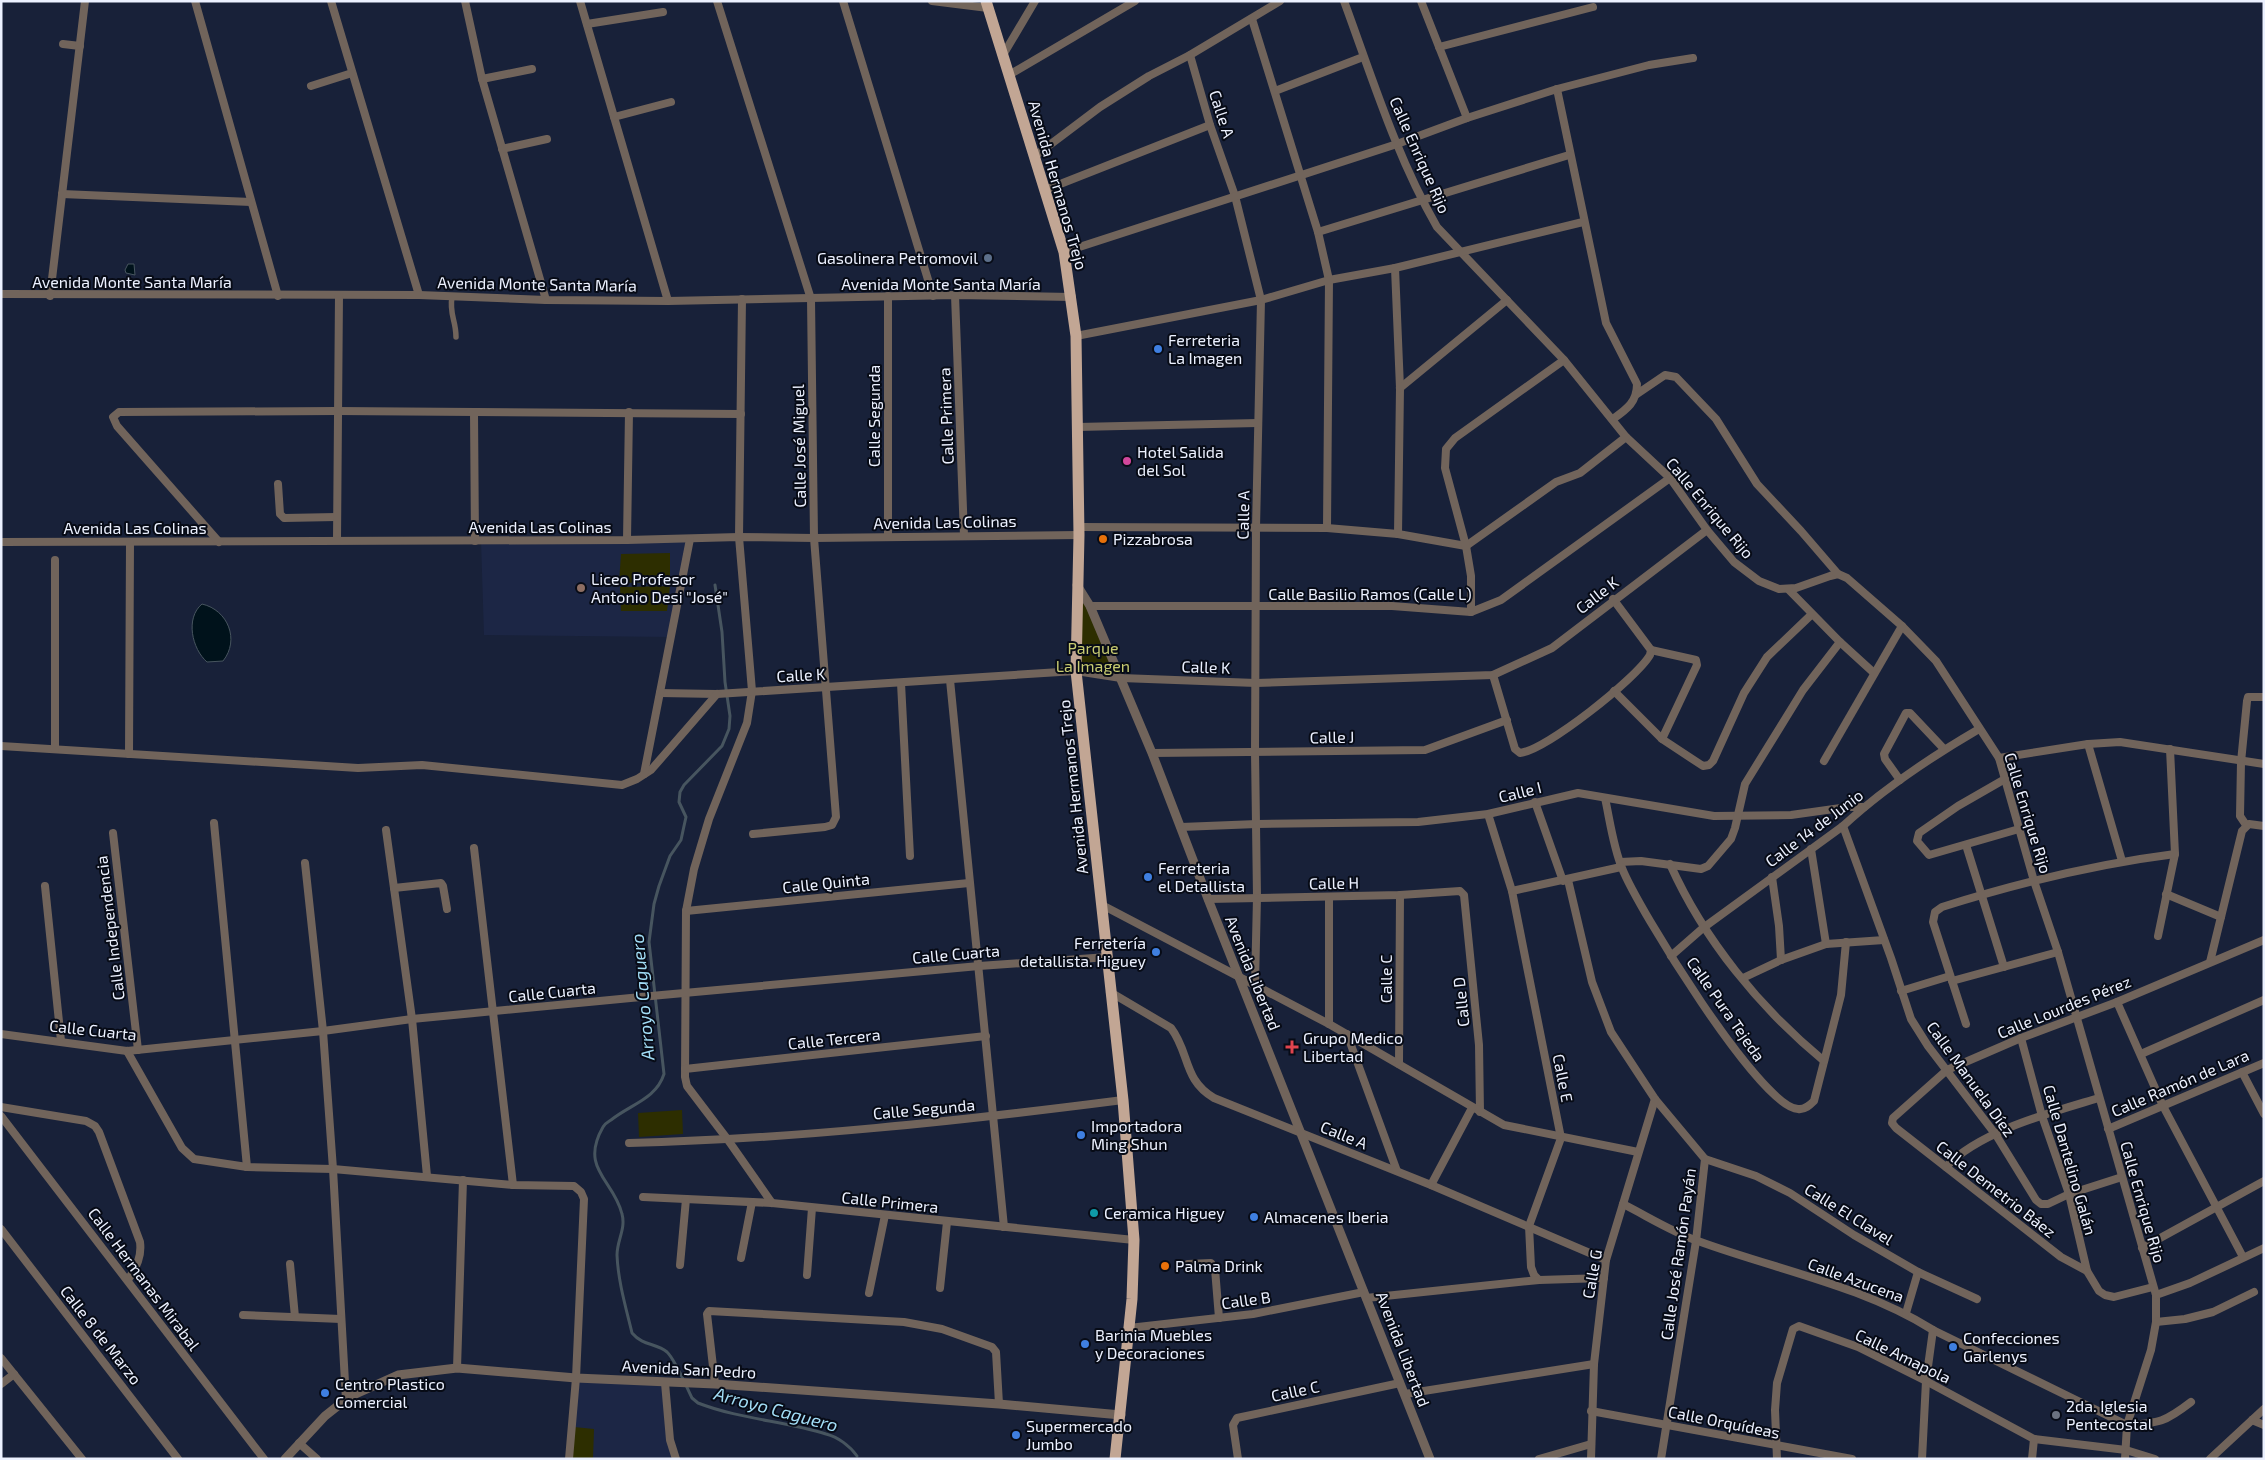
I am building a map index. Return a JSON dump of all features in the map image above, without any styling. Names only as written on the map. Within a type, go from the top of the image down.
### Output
[{"type":"main road","name":"Avenida Hermanos Trejo","points":[[987,5],[1064,252],[1072,297],[1076,336],[1079,531],[1076,671],[1123,1100],[1134,1240],[1130,1328],[1115,1459]]},
{"type":"street","points":[[50,296],[85,1]]},
{"type":"street","points":[[195,1],[278,296]]},
{"type":"street","points":[[331,1],[419,295]]},
{"type":"street","points":[[465,1],[482,79],[546,300]]},
{"type":"street","points":[[580,1],[668,301]]},
{"type":"street","name":"Calle José Miguel","points":[[716,1],[811,299],[814,538],[828,687],[836,817],[832,825],[825,827],[753,834]]},
{"type":"street","points":[[843,1],[933,296]]},
{"type":"street","points":[[932,1],[987,5]]},
{"type":"street","points":[[1003,55],[1036,1]]},
{"type":"street","points":[[1009,75],[1135,1]]},
{"type":"street","points":[[1035,156],[1100,107],[1149,76],[1190,55],[1280,1]]},
{"type":"street","name":"Calle Enrique Rijo","points":[[1345,1],[1363,57],[1397,144],[1422,201],[1437,226],[1564,360],[1626,436],[1670,478],[1707,530],[1734,562],[1759,581],[1779,590],[1788,590]]},
{"type":"street","points":[[1421,1],[1467,118]]},
{"type":"street","points":[[1439,47],[1593,8]]},
{"type":"street","points":[[587,24],[663,12]]},
{"type":"street","points":[[1252,19],[1318,232],[1328,280],[1328,528]]},
{"type":"street","points":[[63,44],[80,46]]},
{"type":"street","name":"Calle A","points":[[1190,55],[1210,125],[1235,196],[1261,300],[1256,528],[1255,752],[1258,897],[1255,985]]},
{"type":"street","points":[[1274,91],[1363,57]]},
{"type":"street","points":[[1064,252],[1299,174],[1397,144],[1467,118],[1557,89],[1649,65],[1693,58]]},
{"type":"street","points":[[482,79],[532,69]]},
{"type":"street","points":[[311,86],[352,73]]},
{"type":"street","points":[[1557,89],[1583,222],[1606,323],[1638,384],[1637,394],[1630,407],[1613,418]]},
{"type":"street","points":[[614,117],[671,102]]},
{"type":"street","points":[[1045,190],[1210,125]]},
{"type":"street","points":[[502,149],[547,139]]},
{"type":"street","points":[[1318,232],[1570,155]]},
{"type":"street","points":[[62,194],[251,202]]},
{"type":"street","points":[[1076,336],[1261,300],[1328,280],[1396,268],[1583,222]]},
{"type":"street","points":[[1396,268],[1400,388],[1398,534]]},
{"type":"street","name":"Avenida Monte Santa María","points":[[1,294],[50,296],[419,295],[546,300],[668,301],[955,295],[1072,297]]},
{"type":"street","points":[[337,540],[339,295]]},
{"type":"street","name":"Calle Primera","points":[[955,295],[964,536]]},
{"type":"street","name":"Calle Segunda","points":[[888,296],[888,536]]},
{"type":"street","points":[[452,297],[450,312],[456,326],[456,337]]},
{"type":"street","points":[[742,299],[739,537],[752,691],[747,724],[706,828],[694,869],[686,911],[687,993],[685,1069],[687,1086],[772,1203]]},
{"type":"street","points":[[1400,388],[1507,300]]},
{"type":"street","points":[[1471,612],[1471,576],[1466,546],[1445,468],[1446,449],[1455,438],[1564,360]]},
{"type":"street","name":"Calle Enrique Rijo","points":[[1637,394],[1665,374],[1676,377],[1716,419],[1757,484],[1802,531],[1838,574],[1847,578],[1902,626],[1936,661],[1999,758],[2034,881],[2058,952],[2155,1291],[2156,1322],[2151,1350],[2127,1425],[2126,1459]]},
{"type":"street","points":[[219,542],[117,426],[113,417],[119,412],[337,411],[740,414]]},
{"type":"street","points":[[627,540],[629,412]]},
{"type":"street","points":[[474,413],[475,541]]},
{"type":"street","points":[[1077,428],[1258,423]]},
{"type":"street","points":[[1466,546],[1556,482],[1580,473],[1626,436]]},
{"type":"street","name":"Calle Basilio Ramos (Calle L)","points":[[1090,606],[1392,606],[1471,612],[1500,600],[1670,478]]},
{"type":"street","points":[[278,484],[280,514],[284,518],[336,517]]},
{"type":"street","name":"Avenida Las Colinas","points":[[1,542],[627,540],[739,537],[964,536],[1079,531],[1328,528],[1398,534],[1466,546]]},
{"type":"street","name":"Calle K","points":[[660,693],[720,694],[1076,671],[1121,678],[1256,683],[1493,675],[1552,648],[1613,599],[1707,530]]},
{"type":"street","points":[[644,774],[690,539]]},
{"type":"street","points":[[129,754],[130,542]]},
{"type":"street","points":[[55,560],[55,749]]},
{"type":"street","points":[[1838,574],[1788,590],[1811,615],[1874,672]]},
{"type":"street","name":"Avenida Libertad","points":[[1077,584],[1090,606],[1152,753],[1430,1459]]},
{"type":"street","points":[[1613,599],[1651,650],[1690,657],[1696,660],[1698,665],[1662,739]]},
{"type":"street","points":[[1614,691],[1662,739],[1703,766],[1709,765],[1744,693],[1767,657],[1811,615]]},
{"type":"street","points":[[1824,761],[1902,626]]},
{"type":"street","points":[[1512,891],[1566,880],[1620,864],[1641,861],[1705,869],[1731,839],[1745,784],[1772,738],[1802,690],[1840,642]]},
{"type":"street","points":[[1493,675],[1516,749],[1520,753],[1569,728],[1614,691],[1648,659],[1651,650]]},
{"type":"street","points":[[950,680],[1004,1227]]},
{"type":"street","points":[[901,683],[910,856]]},
{"type":"street","points":[[1,746],[358,768],[422,765],[622,785],[644,774],[658,762],[720,694]]},
{"type":"street","points":[[2246,825],[2240,816],[2241,762],[2247,701],[2252,696],[2264,698]]},
{"type":"street","points":[[1900,780],[1885,759],[1884,754],[1906,713],[1910,713],[1944,749]]},
{"type":"street","name":"Calle J","points":[[1152,753],[1425,750],[1507,720]]},
{"type":"street","name":"Calle 14 de Junio","points":[[1671,956],[1703,928],[1843,826],[1864,807],[1900,780],[1944,749],[1979,729]]},
{"type":"street","points":[[1999,758],[2088,744],[2120,742],[2264,764]]},
{"type":"street","points":[[2088,744],[2122,861]]},
{"type":"street","points":[[2158,936],[2175,854],[2170,749]]},
{"type":"street","points":[[2005,779],[1958,806],[1919,833],[1917,837],[1921,847],[1929,855],[2019,829]]},
{"type":"street","name":"Calle I","points":[[1180,827],[1418,822],[1488,814],[1578,793],[1714,816],[1792,814],[1827,809],[1864,807]]},
{"type":"street","name":"Calle Pura Tejeda","points":[[1605,798],[1620,864],[1639,903],[1671,956],[1726,1039],[1761,1082],[1792,1108],[1799,1110],[1808,1107],[1814,1100],[1841,996],[1846,942]]},
{"type":"street","name":"Calle José Ramón Payán","points":[[1535,802],[1566,880],[1592,982],[1611,1032],[1655,1099],[1705,1159],[1696,1241],[1660,1459]]},
{"type":"street","name":"Calle E","points":[[1488,814],[1512,891],[1561,1138]]},
{"type":"street","points":[[214,823],[247,1167]]},
{"type":"street","points":[[2246,825],[2264,826]]},
{"type":"street","points":[[2210,962],[2242,831],[2246,825]]},
{"type":"street","name":"Calle Manuela Díez","points":[[1843,826],[1911,1019],[1996,1135],[2036,1200],[2041,1204],[2048,1204],[2069,1194],[2122,1177]]},
{"type":"street","points":[[386,830],[412,1019],[427,1176]]},
{"type":"street","name":"Calle Independencia","points":[[113,833],[138,1050]]},
{"type":"street","points":[[1966,845],[2004,967]]},
{"type":"street","points":[[474,848],[513,1184]]},
{"type":"street","points":[[1811,849],[1826,944]]},
{"type":"street","points":[[1966,1024],[1933,922],[1936,912],[1942,907],[2034,881],[2122,861],[2175,854]]},
{"type":"street","points":[[305,863],[323,1031],[346,1400]]},
{"type":"street","points":[[1670,864],[1703,928],[1774,1015],[1824,1061]]},
{"type":"street","points":[[1772,877],[1779,926],[1781,960]]},
{"type":"street","points":[[394,888],[441,883],[447,909]]},
{"type":"street","name":"Calle Quinta","points":[[686,911],[969,883]]},
{"type":"street","points":[[45,886],[61,1041]]},
{"type":"street","name":"Calle H","points":[[1208,899],[1400,895],[1460,891]]},
{"type":"street","name":"Calle D","points":[[1460,891],[1464,895],[1479,1045],[1480,1112]]},
{"type":"street","points":[[2166,894],[2221,917]]},
{"type":"street","name":"Calle C","points":[[1399,1064],[1400,895]]},
{"type":"street","points":[[1329,897],[1329,1024]]},
{"type":"street","points":[[1102,904],[1329,1024],[1504,1125],[1638,1152]]},
{"type":"street","points":[[1743,978],[1781,960],[1826,944],[1884,940]]},
{"type":"street","name":"Calle Lourdes Pérez","points":[[1892,1123],[1893,1118],[1898,1112],[1947,1070],[2021,1038],[2118,1002],[2264,940]]},
{"type":"street","points":[[1902,991],[2058,952]]},
{"type":"street","name":"Calle Cuarta","points":[[1,1034],[127,1051],[323,1031],[412,1019],[649,996],[979,966],[1108,957]]},
{"type":"street","name":"Calle A","points":[[1110,992],[1171,1028],[1176,1034],[1190,1074],[1202,1091],[1214,1098],[1431,1185],[1606,1260]]},
{"type":"street","points":[[2141,1054],[2264,1000]]},
{"type":"street","points":[[2118,1002],[2163,1106],[2243,1257]]},
{"type":"street","points":[[1347,1034],[1397,1171]]},
{"type":"street","name":"Calle Tercera","points":[[685,1069],[986,1036]]},
{"type":"street","name":"Calle Dantelino Galán","points":[[2021,1038],[2042,1116],[2069,1194],[2087,1271],[2099,1291],[2105,1295],[2114,1297],[2155,1291]]},
{"type":"street","points":[[127,1051],[187,1155],[194,1159],[247,1167],[333,1169],[513,1184],[574,1186],[581,1192],[584,1199],[576,1378],[569,1459]]},
{"type":"street","name":"Calle Ramón de Lara","points":[[2108,1129],[2264,1063]]},
{"type":"street","points":[[2242,1072],[2264,1114]]},
{"type":"street","points":[[1946,1167],[1958,1154],[1974,1144],[2042,1116],[2099,1098]]},
{"type":"street","name":"Calle G","points":[[1592,1459],[1590,1444],[1594,1364],[1606,1260],[1655,1099]]},
{"type":"street","name":"Calle Segunda","points":[[728,1140],[993,1116],[1123,1100]]},
{"type":"street","points":[[1,1107],[86,1121],[95,1126],[99,1132],[140,1242],[141,1253],[138,1263],[128,1280]]},
{"type":"street","points":[[1431,1185],[1472,1108]]},
{"type":"street","name":"Calle Hermanas Mirabal","points":[[1,1116],[264,1459]]},
{"type":"street","name":"Calle Demetrio Báez","points":[[1892,1123],[2061,1257],[2087,1271]]},
{"type":"street","points":[[1561,1138],[1529,1226],[1531,1267],[1534,1275],[1539,1280],[1604,1278]]},
{"type":"street","points":[[630,1142],[728,1140]]},
{"type":"street","name":"Calle El Clavel","points":[[1705,1159],[1756,1176],[1790,1193],[1854,1236],[1918,1272],[1977,1299]]},
{"type":"street","points":[[457,1368],[463,1180]]},
{"type":"street","points":[[2142,1248],[2264,1181]]},
{"type":"street","name":"Calle Primera","points":[[643,1197],[772,1203],[1134,1240]]},
{"type":"street","points":[[680,1266],[686,1199]]},
{"type":"street","points":[[742,1258],[752,1202]]},
{"type":"street","name":"Calle Azucena","points":[[1623,1204],[1696,1241],[1867,1295],[1906,1313],[1933,1330],[2127,1425]]},
{"type":"street","points":[[807,1275],[812,1208]]},
{"type":"street","points":[[869,1293],[885,1215]]},
{"type":"street","points":[[940,1288],[947,1222]]},
{"type":"street","name":"Calle 8 de Marzo","points":[[1,1229],[178,1459]]},
{"type":"street","points":[[2155,1291],[2190,1283],[2264,1248]]},
{"type":"street","points":[[1188,1264],[1211,1263],[1216,1269],[1219,1318]]},
{"type":"street","points":[[290,1264],[295,1317]]},
{"type":"street","points":[[1906,1313],[1918,1272]]},
{"type":"street","name":"Calle B","points":[[1130,1328],[1253,1314],[1366,1295],[1539,1280]]},
{"type":"street","points":[[2156,1322],[2185,1319],[2213,1312],[2254,1292]]},
{"type":"street","points":[[716,1384],[707,1314],[709,1311],[904,1322],[942,1329],[992,1347],[996,1352],[999,1404]]},
{"type":"street","points":[[243,1314],[341,1319]]},
{"type":"street","name":"Calle Amapola","points":[[1777,1459],[1775,1410],[1777,1383],[1795,1326],[1800,1326],[1858,1348],[1926,1381],[2034,1439],[2126,1450],[2155,1459]]},
{"type":"street","points":[[1922,1459],[1926,1381],[1933,1330]]},
{"type":"street","points":[[1,1358],[82,1459]]},
{"type":"street","points":[[1404,1394],[1594,1364]]},
{"type":"street","name":"Avenida San Pedro","points":[[285,1459],[324,1416],[346,1400],[398,1375],[457,1368],[576,1378],[716,1384],[999,1404],[1121,1415]]},
{"type":"street","points":[[1,1384],[14,1374]]},
{"type":"street","points":[[665,1383],[670,1440],[676,1459]]},
{"type":"street","name":"Calle C","points":[[1238,1459],[1233,1425],[1237,1418],[1400,1383]]},
{"type":"street","points":[[2127,1425],[2156,1424],[2173,1416],[2191,1402]]},
{"type":"street","points":[[2210,1459],[2264,1409]]},
{"type":"street","name":"Calle Orquídeas","points":[[1591,1411],[1666,1424],[1776,1447],[1852,1459]]},
{"type":"street","points":[[2252,1420],[2264,1425]]},
{"type":"street","points":[[2032,1459],[2034,1439]]},
{"type":"street","points":[[299,1443],[317,1459]]},
{"type":"street","points":[[1539,1459],[1590,1444]]},
{"type":"shaded area","points":[[128,264],[134,264],[135,275],[126,273],[125,270]]},
{"type":"shaded area","name":"Liceo Profesor Antonio Desi \"José\"","points":[[690,539],[671,637],[484,635],[481,541]]},
{"type":"shaded area","points":[[202,604],[219,612],[229,627],[231,644],[223,661],[207,662],[194,642],[192,625],[197,610]]},
{"type":"shaded area","points":[[576,1378],[665,1383],[676,1459],[569,1459]]},
{"type":"green space","points":[[670,553],[670,582],[619,583],[621,554]]},
{"type":"green space","name":"Parque La Imagen","points":[[1077,585],[1121,678],[1076,671]]},
{"type":"green space","points":[[670,586],[667,611],[621,611],[620,587]]},
{"type":"green space","points":[[682,1110],[683,1134],[639,1137],[638,1113]]},
{"type":"green space","points":[[574,1427],[594,1429],[593,1459],[571,1459]]},
{"type":"waterway","name":"Arroyo Caguero","points":[[715,585],[722,632],[725,682],[730,716],[729,729],[722,746],[684,785],[680,792],[679,802],[686,817],[681,840],[670,856],[654,904],[649,942],[664,1074],[649,1095],[604,1126],[597,1141],[596,1164],[600,1174],[618,1202],[622,1214],[623,1225],[617,1255],[619,1275],[632,1333],[641,1340],[667,1352],[677,1367],[692,1398],[698,1403],[730,1413],[830,1435],[843,1442],[857,1456]]},
{"type":"place","name":"Gasolinera Petromovil","points":[[988,258]]},
{"type":"place","name":"Ferreteria La Imagen","points":[[1158,349]]},
{"type":"place","name":"Hotel Salida del Sol","points":[[1127,461]]},
{"type":"place","name":"Pizzabrosa","points":[[1103,539]]},
{"type":"place","name":"Liceo Profesor Antonio Desi \"José\"","points":[[581,588]]},
{"type":"place","name":"Ferreteria el Detallista","points":[[1148,877]]},
{"type":"place","name":"Ferretería detallista. Higuey","points":[[1156,952]]},
{"type":"place","name":"Grupo Medico Libertad","points":[[1292,1047]]},
{"type":"place","name":"Importadora Ming Shun","points":[[1081,1135]]},
{"type":"place","name":"Ceramica Higuey","points":[[1094,1213]]},
{"type":"place","name":"Almacenes Iberia","points":[[1254,1217]]},
{"type":"place","name":"Palma Drink","points":[[1165,1266]]},
{"type":"place","name":"Barinia Muebles y Decoraciones","points":[[1085,1344]]},
{"type":"place","name":"Confecciones Garlenys","points":[[1953,1347]]},
{"type":"place","name":"Centro Plastico Comercial","points":[[325,1393]]},
{"type":"place","name":"2da. Iglesia Pentecostal","points":[[2056,1415]]},
{"type":"place","name":"Supermercado Jumbo","points":[[1016,1435]]}]
